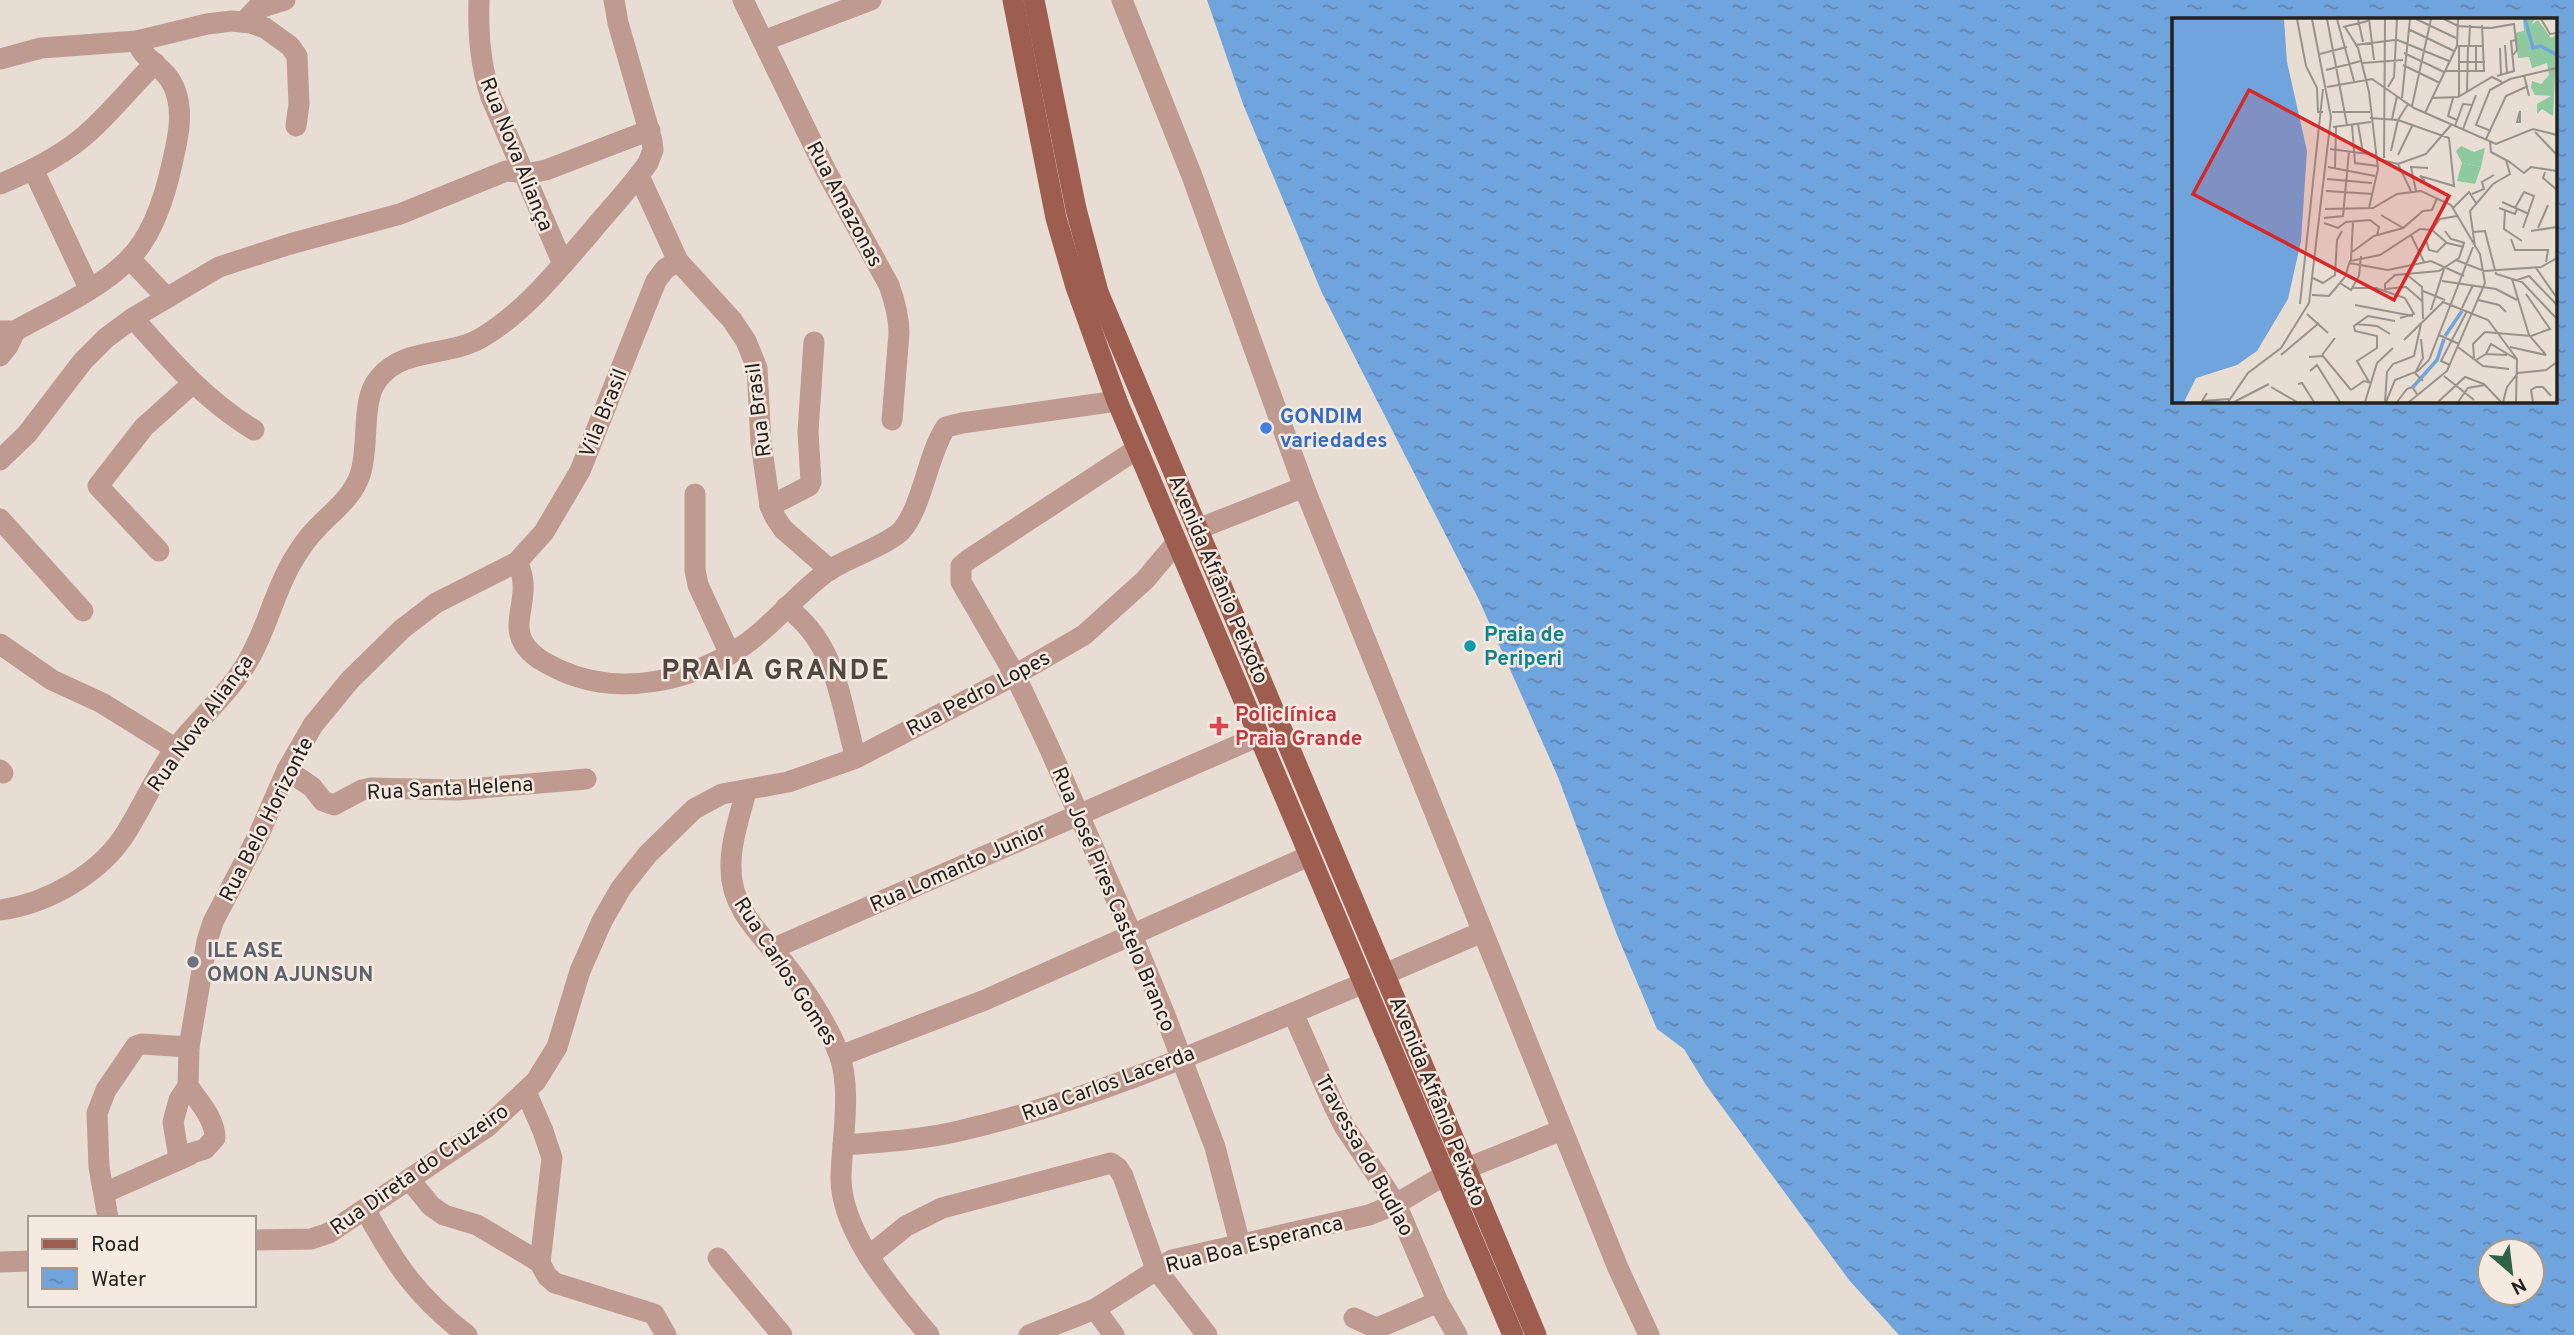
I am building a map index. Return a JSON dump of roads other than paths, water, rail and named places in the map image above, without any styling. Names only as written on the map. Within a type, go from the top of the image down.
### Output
[{"type":"main road","name":"Avenida Afrânio Peixoto","points":[[1013,0],[1056,218],[1076,287],[1117,401],[1443,1176],[1513,1335]]},
{"type":"main road","name":"Avenida Afrânio Peixoto","points":[[1034,0],[1076,209],[1098,292],[1536,1335]]},
{"type":"street","points":[[244,22],[256,9],[285,0]]},
{"type":"street","name":"Rua Nova Aliança","points":[[480,0],[480,60],[483,73],[562,264]]},
{"type":"street","points":[[0,460],[27,434],[83,361],[107,338],[133,318],[219,267],[244,257],[400,215],[498,173],[547,170],[651,140],[614,0]]},
{"type":"street","name":"Rua Amazonas","points":[[743,0],[825,172],[889,285],[896,303],[899,333],[892,420]]},
{"type":"street","points":[[763,41],[871,0]]},
{"type":"street","points":[[1122,0],[1192,176],[1304,487],[1405,733],[1562,1130],[1648,1335]]},
{"type":"street","points":[[0,59],[41,48],[137,41],[207,24],[244,22],[258,25],[290,46],[297,56],[299,104],[296,126]]},
{"type":"street","points":[[0,356],[8,346],[7,331],[89,288],[130,259],[150,228],[163,196],[180,117],[178,99],[171,80],[143,53],[137,41]]},
{"type":"street","points":[[0,184],[33,169],[74,145],[92,130],[155,62]]},
{"type":"street","name":"Rua Nova Aliança","points":[[0,910],[41,898],[99,865],[127,832],[159,772],[240,673],[250,658],[291,564],[315,529],[343,503],[360,475],[365,454],[370,393],[376,380],[388,368],[407,358],[462,346],[491,332],[531,297],[639,176],[651,140]]},
{"type":"street","points":[[33,169],[89,288]]},
{"type":"street","name":"Rua Brasil","points":[[639,176],[678,261],[732,320],[746,341],[757,368],[761,443],[770,506],[783,529],[830,570]]},
{"type":"street","points":[[130,259],[167,298]]},
{"type":"street","name":"Vila Brasil","points":[[517,562],[544,532],[580,471],[656,281],[665,269],[678,261]]},
{"type":"street","points":[[133,318],[192,384],[254,430]]},
{"type":"street","points":[[770,506],[809,486],[811,482],[808,432],[814,342]]},
{"type":"street","points":[[159,551],[98,486],[144,427],[192,384]]},
{"type":"street","points":[[517,562],[525,590],[519,622],[521,640],[537,658],[589,681],[615,684],[640,684],[684,674],[730,654],[764,629],[830,570],[901,531],[946,427],[1117,401]]},
{"type":"street","name":"Rua José Pires Castelo Branco","points":[[1137,449],[961,566],[961,582],[1015,676],[1132,935],[1215,1147],[1240,1244]]},
{"type":"street","points":[[1198,529],[1304,487]]},
{"type":"street","points":[[695,494],[695,570],[703,597],[730,654]]},
{"type":"street","points":[[0,519],[83,611]]},
{"type":"street","name":"Rua Pedro Lopes","points":[[746,791],[788,782],[856,758],[1015,676],[1084,635],[1145,580],[1177,542]]},
{"type":"street","name":"Rua Belo Horizonte","points":[[190,1155],[178,1152],[173,1122],[178,1100],[188,1086],[189,1047],[207,941],[213,922],[259,834],[287,770],[313,725],[330,704],[350,680],[402,629],[436,603],[517,562]]},
{"type":"street","points":[[786,607],[812,629],[827,656],[856,758]]},
{"type":"street","points":[[0,643],[52,680],[102,702],[176,749]]},
{"type":"street","name":"Rua Lomanto Junior","points":[[772,949],[1259,736]]},
{"type":"street","name":"Rua Santa Helena","points":[[287,770],[312,786],[323,800],[334,804],[371,788],[458,790],[586,779]]},
{"type":"street","name":"Rua Carlos Gomes","points":[[746,791],[732,852],[734,892],[756,933],[797,982],[831,1036],[840,1056],[844,1086],[842,1196],[852,1225],[869,1256],[922,1333]]},
{"type":"street","name":"Rua Direta do Cruzeiro","points":[[256,1240],[300,1239],[320,1236],[337,1228],[487,1127],[526,1092],[547,1066],[557,1047],[580,971],[602,921],[621,888],[648,854],[694,809],[722,794],[746,791]]},
{"type":"street","points":[[840,1056],[985,1000],[1309,856]]},
{"type":"street","points":[[1385,974],[1482,932]]},
{"type":"street","name":"Rua Carlos Lacerda","points":[[843,1145],[903,1141],[958,1131],[1087,1094],[1364,984]]},
{"type":"street","name":"Travessa do Budlao","points":[[1293,1013],[1344,1126],[1396,1204],[1438,1302],[1457,1335]]},
{"type":"street","points":[[108,1216],[99,1167],[97,1113],[106,1090],[133,1048],[139,1045],[189,1047]]},
{"type":"street","points":[[104,1193],[209,1147],[215,1139],[210,1118],[188,1086]]},
{"type":"street","points":[[526,1092],[552,1158],[540,1263]]},
{"type":"street","points":[[1465,1169],[1562,1130]]},
{"type":"street","points":[[869,1256],[906,1226],[942,1208],[1111,1163],[1123,1176],[1156,1269],[1207,1335]]},
{"type":"street","name":"Rua Boa Esperanca","points":[[1029,1335],[1095,1309],[1172,1260],[1342,1222],[1396,1204],[1443,1176]]},
{"type":"street","points":[[409,1179],[431,1206],[444,1215],[477,1225],[540,1263],[547,1276],[555,1283],[654,1314],[666,1335]]},
{"type":"street","points":[[365,1209],[411,1285],[438,1312],[467,1335]]},
{"type":"street","points":[[718,1258],[770,1330]]},
{"type":"street","points":[[0,1262],[28,1261]]},
{"type":"street","points":[[1354,1318],[1380,1327],[1438,1302]]},
{"type":"street","points":[[1095,1309],[1114,1335]]},
{"type":"water","points":[[1207,0],[2574,0],[2574,1335],[1899,1335],[1849,1280],[1706,1085],[1684,1049],[1657,1029],[1617,935],[1558,777],[1479,600],[1322,293],[1243,104]]},
{"type":"place","name":"GONDIM variedades","points":[[1266,428]]},
{"type":"place","name":"Praia de Periperi","points":[[1470,646]]},
{"type":"place","name":"Policlínica Praia Grande","points":[[1219,726]]},
{"type":"place","name":"ILE ASE OMON AJUNSUN","points":[[193,962]]},
{"type":"district","name":"PRAIA GRANDE","points":[[776,669]]}]
